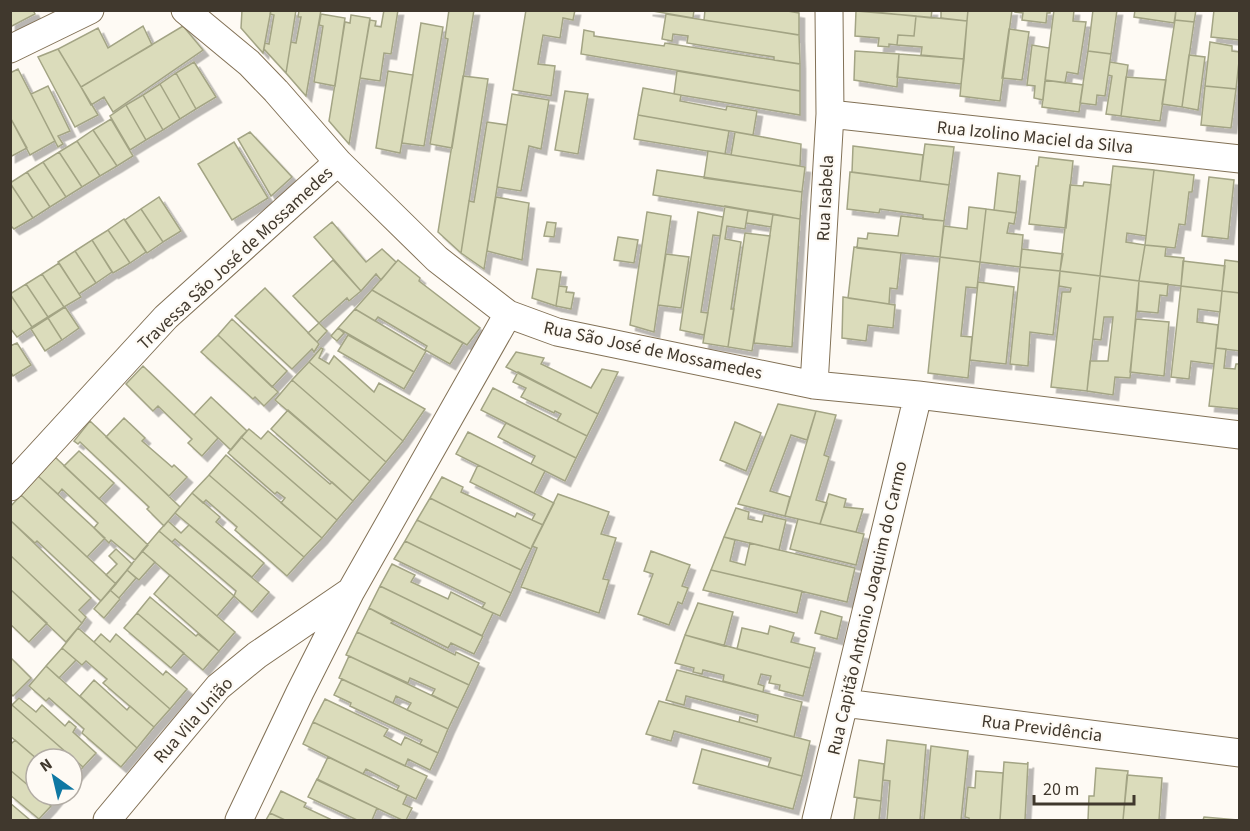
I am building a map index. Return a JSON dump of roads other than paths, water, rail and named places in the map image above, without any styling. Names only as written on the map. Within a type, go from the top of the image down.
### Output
[{"type":"street","points":[[10,49],[52,31],[90,10]]},
{"type":"street","name":"Rua São José de Mossamedes","points":[[185,10],[249,63],[338,162],[437,259],[508,314],[557,332],[814,384],[1239,435]]},
{"type":"street","name":"Rua Isabela","points":[[814,384],[830,114],[829,10]]},
{"type":"street","name":"Rua Izolino Maciel da Silva","points":[[830,114],[1239,159]]},
{"type":"street","name":"Travessa São José de Mossamedes","points":[[10,487],[166,317],[338,162]]},
{"type":"street","name":"Rua Vila União","points":[[239,820],[351,591],[508,314]]},
{"type":"street","name":"Rua Capitão Antonio Joaquim do Carmo","points":[[816,820],[918,395]]},
{"type":"street","name":"Rua Vila União","points":[[106,820],[218,687],[257,654],[351,591]]},
{"type":"street","name":"Rua Previdência","points":[[844,703],[1239,753]]}]
